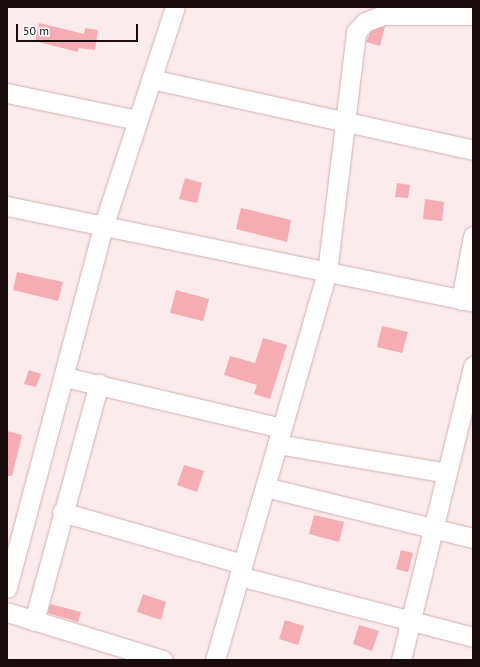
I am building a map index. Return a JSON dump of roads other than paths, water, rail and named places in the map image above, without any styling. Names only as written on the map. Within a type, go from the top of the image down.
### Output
[{"type":"street","points":[[7,588],[103,227],[174,7]]},
{"type":"street","points":[[215,660],[326,272],[346,120],[352,45],[365,22],[383,15],[473,15]]},
{"type":"street","points":[[151,79],[346,120],[473,150]]},
{"type":"street","points":[[7,93],[137,120]]},
{"type":"street","points":[[7,206],[467,301],[473,236]]},
{"type":"street","points":[[401,660],[473,366]]},
{"type":"street","points":[[64,377],[98,384],[279,436],[447,473]]},
{"type":"street","points":[[34,621],[62,512],[98,384]]},
{"type":"street","points":[[265,487],[473,538]]},
{"type":"street","points":[[62,512],[240,570],[410,621],[473,637]]},
{"type":"street","points":[[7,612],[163,660]]}]
